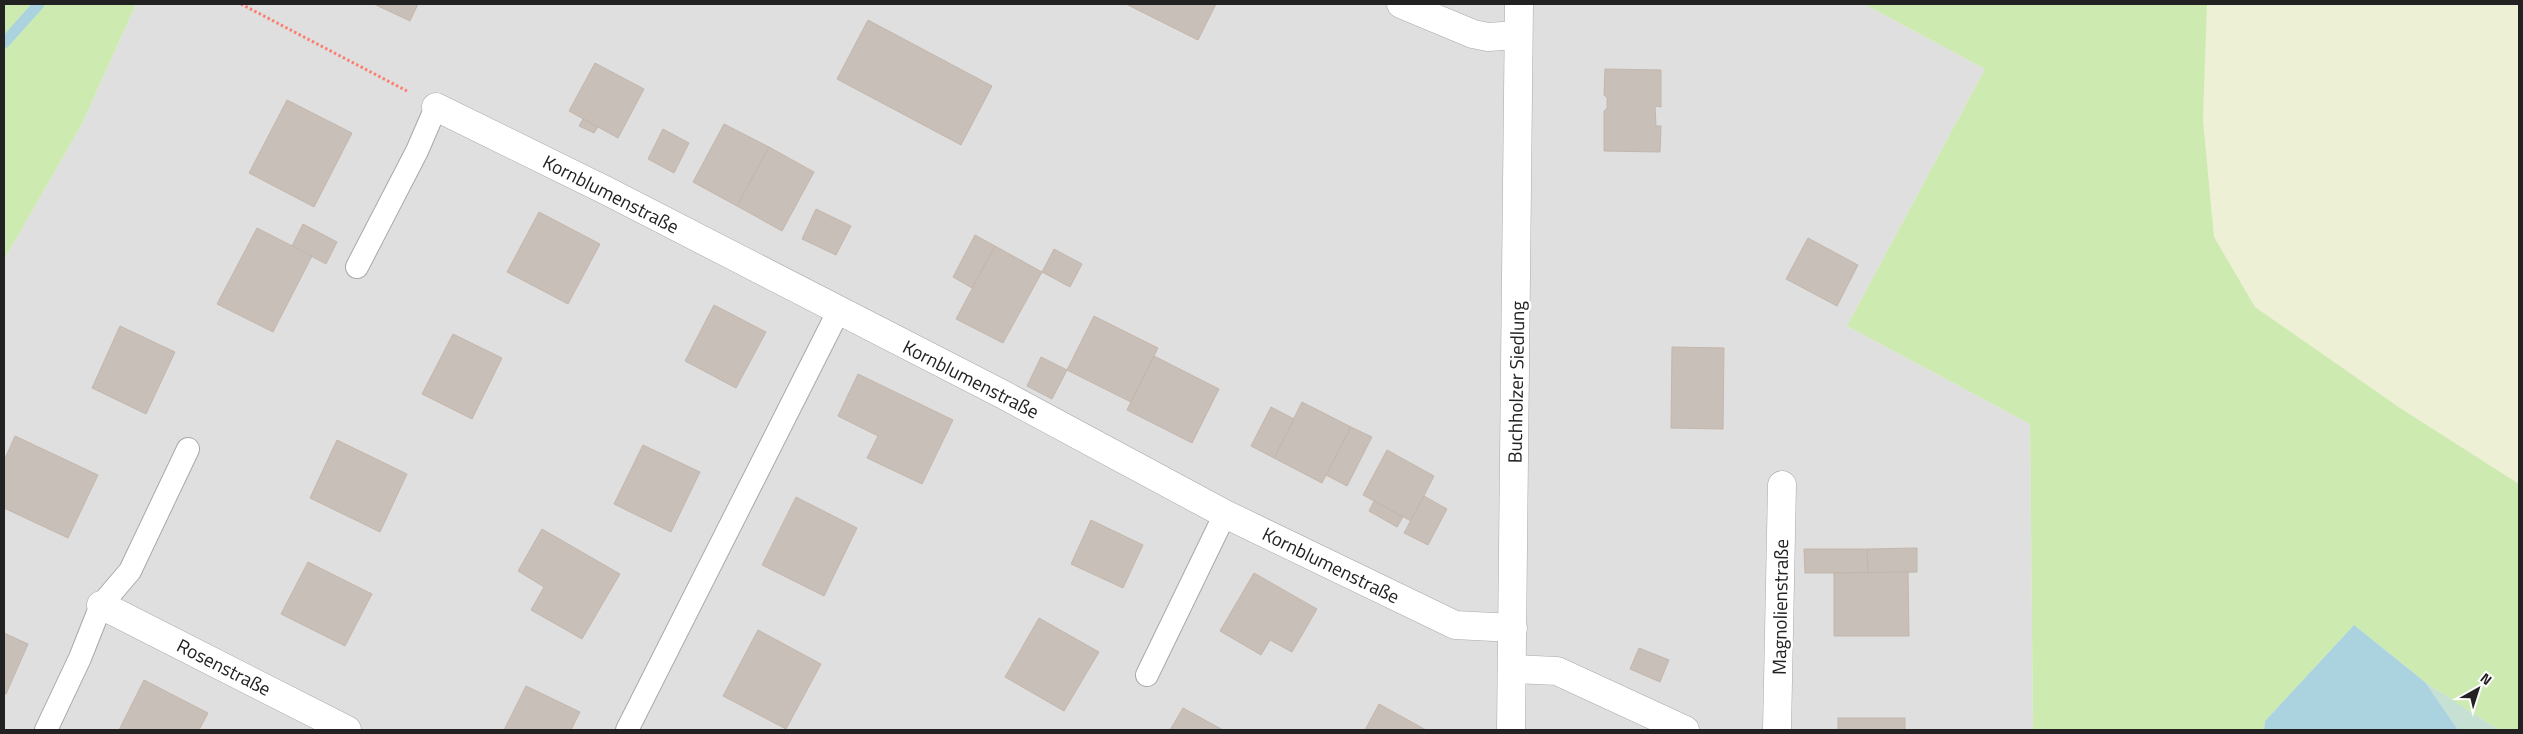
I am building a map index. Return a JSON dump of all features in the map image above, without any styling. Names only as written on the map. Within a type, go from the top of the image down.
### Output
[{"type":"street","points":[[1401,4],[1473,34],[1488,37],[1518,35]]},
{"type":"street","name":"Buchholzer Siedlung","points":[[1511,730],[1519,4]]},
{"type":"street","name":"Kornblumenstraße","points":[[436,107],[607,191],[839,310],[1002,394],[1226,514],[1454,625],[1512,628]]},
{"type":"street","name":"Magnolienstraße","points":[[1777,730],[1782,485]]},
{"type":"street","name":"Rosenstraße","points":[[101,605],[347,730]]},
{"type":"street","points":[[1512,668],[1556,671],[1685,730]]},
{"type":"lane","points":[[356,267],[417,151],[436,107]]},
{"type":"lane","points":[[627,730],[839,310]]},
{"type":"lane","points":[[46,730],[80,658],[101,605],[130,570],[188,450]]},
{"type":"lane","points":[[1147,675],[1226,514]]},
{"type":"path","points":[[241,4],[436,107]]},
{"type":"shaded area","points":[[136,4],[1864,4],[1985,69],[1847,326],[2030,424],[2033,730],[4,730],[4,260],[82,124]]},
{"type":"green space","points":[[4,4],[136,4],[82,124],[4,260]]},
{"type":"green space","points":[[1864,4],[2207,4],[2203,120],[2214,237],[2255,307],[2400,408],[2519,484],[2519,730],[2500,730],[2491,725],[2425,682],[2354,625],[2265,721],[2264,730],[2033,730],[2030,424],[1847,326],[1985,69]]},
{"type":"green space","points":[[2207,4],[2519,4],[2519,484],[2400,408],[2255,307],[2214,237],[2203,120]]},
{"type":"green space","points":[[2425,682],[2491,725],[2500,730],[2458,730]]},
{"type":"water","points":[[2354,625],[2425,682],[2458,730],[2264,730],[2265,721]]},
{"type":"building","points":[[374,4],[418,4],[410,21]]},
{"type":"building","points":[[1126,4],[1216,4],[1198,40]]},
{"type":"building","points":[[868,20],[992,86],[961,145],[837,79]]},
{"type":"building","points":[[595,63],[644,89],[618,138],[569,111]]},
{"type":"building","points":[[1605,69],[1661,70],[1661,107],[1655,106],[1656,126],[1661,126],[1660,152],[1604,151],[1604,111],[1607,108],[1607,98],[1604,95]]},
{"type":"building","points":[[287,100],[352,133],[314,207],[249,173]]},
{"type":"building","points":[[583,119],[598,127],[594,133],[579,126]]},
{"type":"building","points":[[724,124],[769,147],[737,206],[693,182]]},
{"type":"building","points":[[663,129],[689,143],[674,173],[648,159]]},
{"type":"building","points":[[769,147],[814,172],[782,231],[737,206]]},
{"type":"building","points":[[816,209],[851,226],[836,255],[802,239]]},
{"type":"building","points":[[539,212],[600,244],[568,304],[507,272]]},
{"type":"building","points":[[303,224],[337,242],[326,264],[292,246]]},
{"type":"building","points":[[257,228],[312,256],[273,332],[217,304]]},
{"type":"building","points":[[975,235],[995,246],[972,288],[953,277]]},
{"type":"building","points":[[1808,238],[1858,265],[1837,306],[1786,279]]},
{"type":"building","points":[[995,246],[1042,272],[1003,343],[956,319]]},
{"type":"building","points":[[1054,249],[1082,264],[1070,287],[1042,272]]},
{"type":"building","points":[[714,305],[766,332],[736,388],[685,361]]},
{"type":"building","points":[[1094,316],[1158,348],[1131,402],[1067,370]]},
{"type":"building","points":[[120,326],[175,352],[146,414],[92,388]]},
{"type":"building","points":[[453,334],[502,358],[472,419],[422,394]]},
{"type":"building","points":[[1672,347],[1724,348],[1723,429],[1671,428]]},
{"type":"building","points":[[1154,356],[1219,389],[1192,443],[1127,410]]},
{"type":"building","points":[[1041,357],[1067,370],[1052,399],[1027,386]]},
{"type":"building","points":[[858,374],[953,420],[922,484],[867,458],[878,436],[838,416]]},
{"type":"building","points":[[1302,402],[1351,427],[1322,483],[1274,458]]},
{"type":"building","points":[[1271,407],[1294,419],[1274,458],[1251,446]]},
{"type":"building","points":[[1351,427],[1372,437],[1347,486],[1326,475]]},
{"type":"building","points":[[15,436],[98,475],[68,538],[4,508],[4,461]]},
{"type":"building","points":[[337,440],[407,474],[380,532],[310,498]]},
{"type":"building","points":[[643,445],[700,472],[671,532],[614,504]]},
{"type":"building","points":[[1387,450],[1434,476],[1411,521],[1363,495]]},
{"type":"building","points":[[1424,496],[1447,509],[1428,545],[1404,533]]},
{"type":"building","points":[[796,497],[857,528],[824,596],[762,565]]},
{"type":"building","points":[[1374,501],[1403,517],[1397,527],[1369,511]]},
{"type":"building","points":[[1091,520],[1143,545],[1123,588],[1071,564]]},
{"type":"building","points":[[542,529],[620,574],[582,639],[531,610],[544,587],[518,571]]},
{"type":"building","points":[[1917,548],[1917,572],[1868,573],[1867,549]]},
{"type":"building","points":[[1804,549],[1867,549],[1868,573],[1805,573]]},
{"type":"building","points":[[308,562],[372,594],[345,646],[281,614]]},
{"type":"building","points":[[1908,572],[1909,636],[1834,636],[1834,573]]},
{"type":"building","points":[[1254,573],[1317,609],[1292,652],[1270,640],[1261,655],[1220,631]]},
{"type":"building","points":[[1039,618],[1099,652],[1064,711],[1005,677]]},
{"type":"building","points":[[758,630],[821,664],[786,729],[723,696]]},
{"type":"building","points":[[4,633],[28,644],[6,694],[4,693]]},
{"type":"building","points":[[1639,648],[1669,660],[1660,682],[1630,669]]},
{"type":"building","points":[[144,680],[208,713],[199,730],[119,730]]},
{"type":"building","points":[[526,686],[580,712],[571,730],[504,730]]},
{"type":"building","points":[[1379,704],[1426,730],[1365,730]]},
{"type":"building","points":[[1183,708],[1223,730],[1170,730]]},
{"type":"building","points":[[1838,718],[1905,718],[1905,730],[1838,730]]},
{"type":"waterway","points":[[4,43],[39,4]]}]
